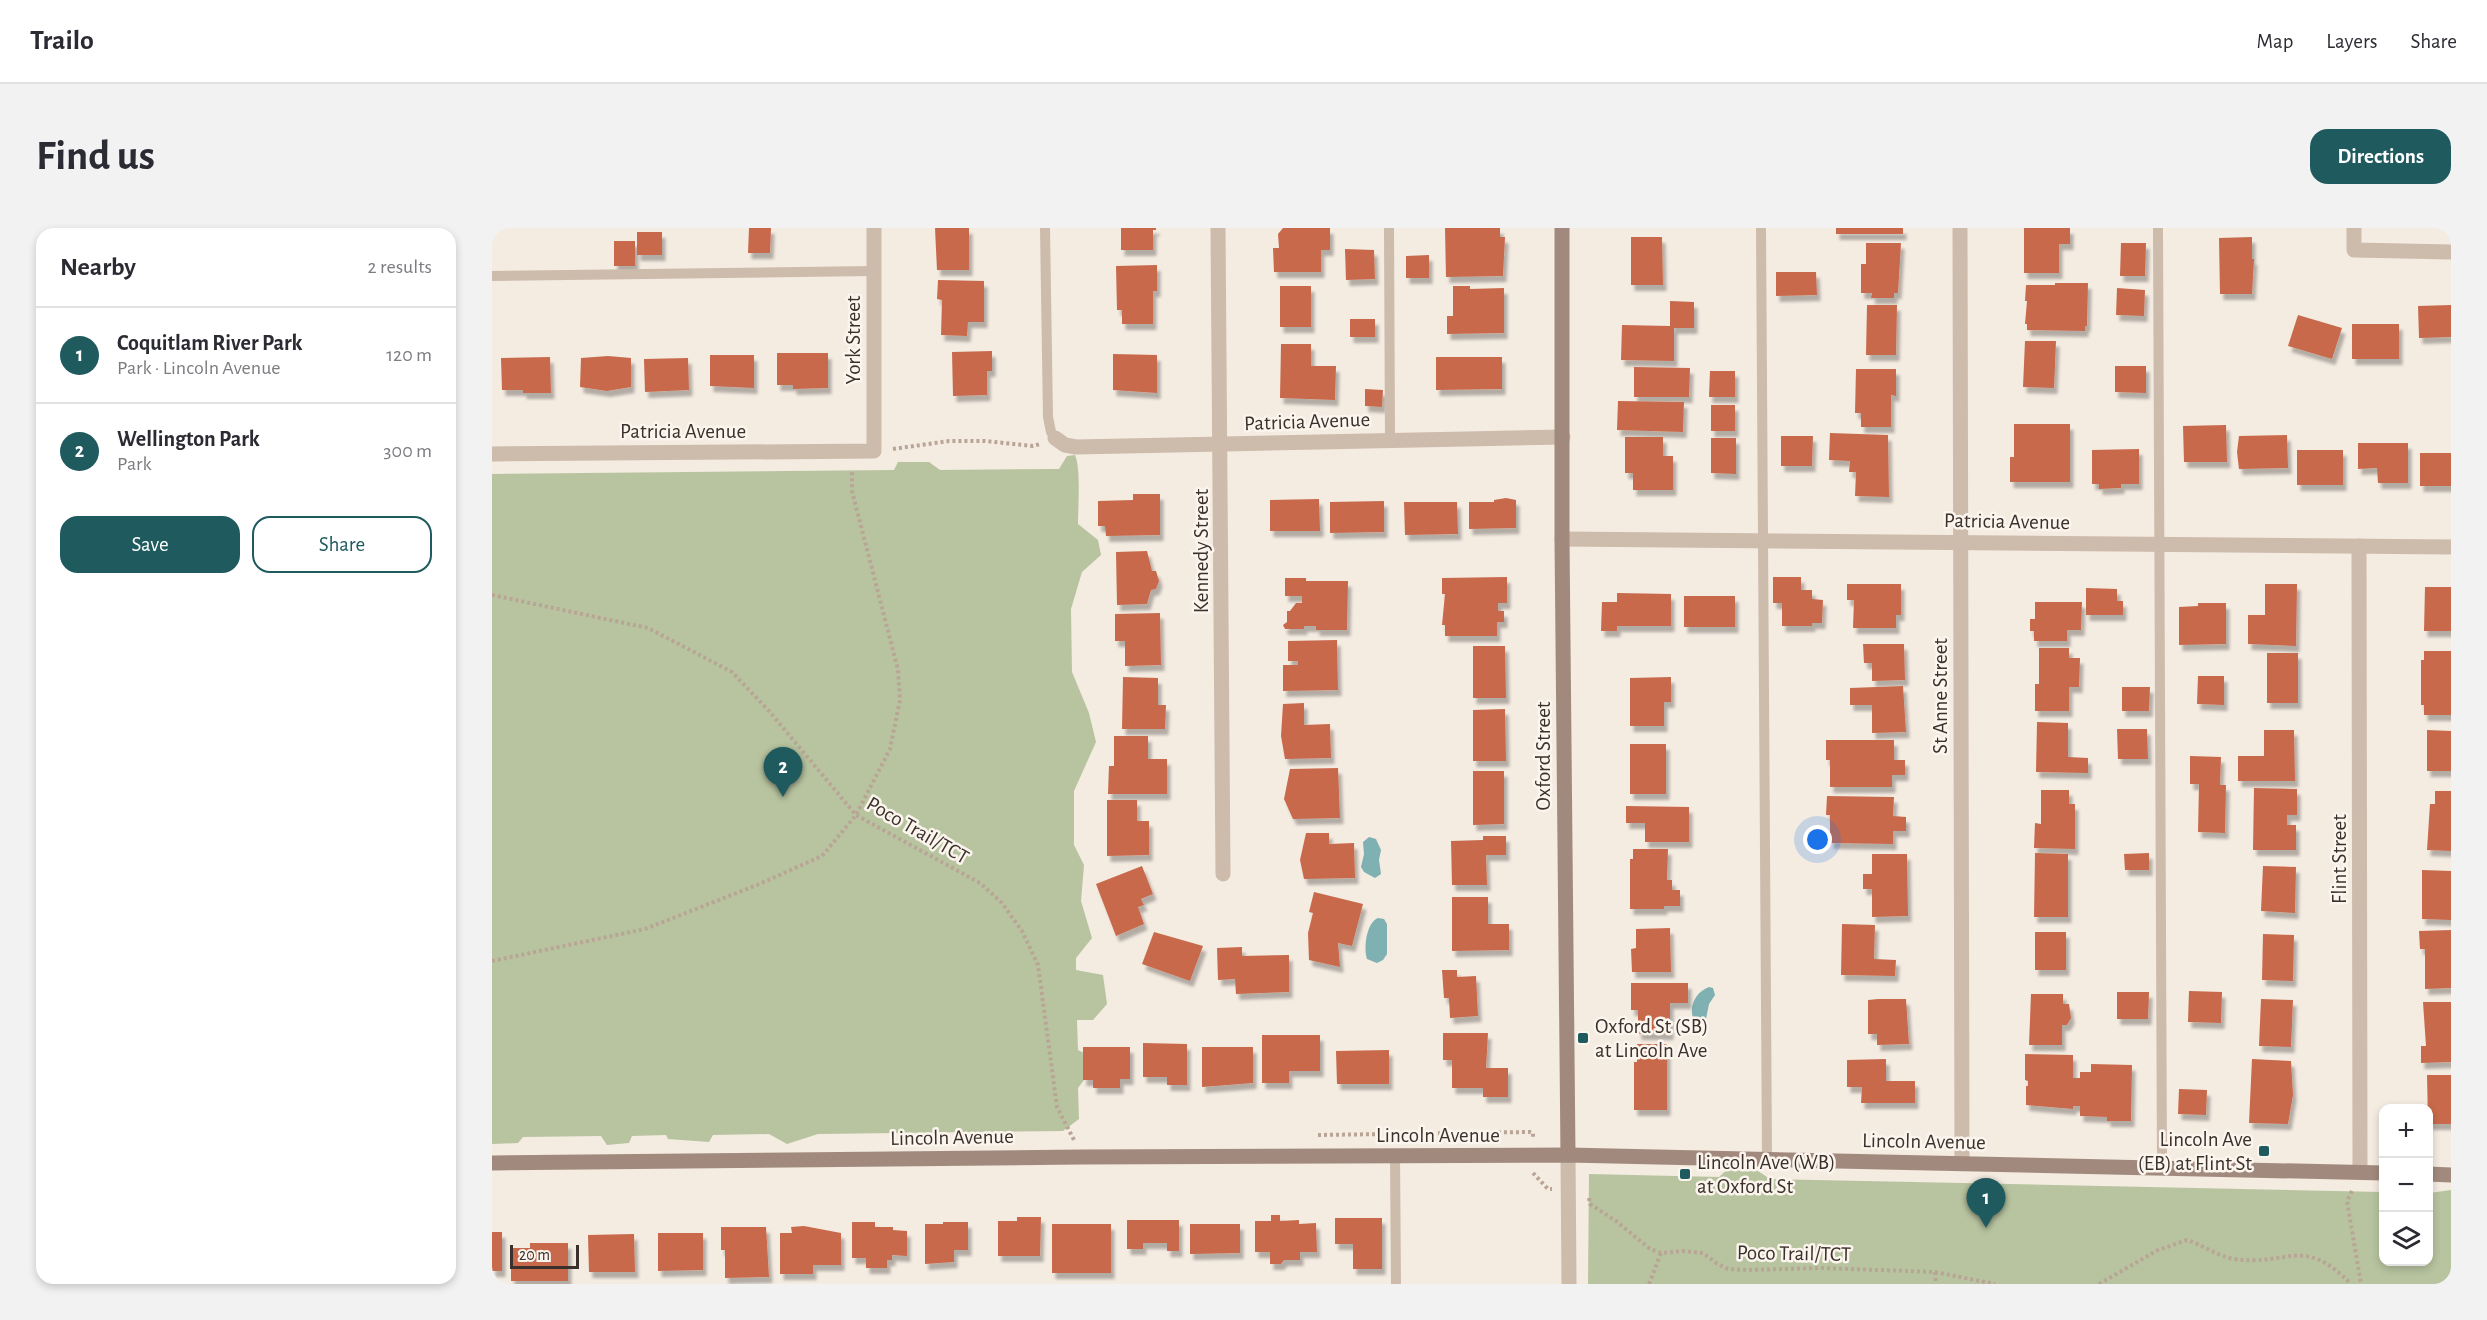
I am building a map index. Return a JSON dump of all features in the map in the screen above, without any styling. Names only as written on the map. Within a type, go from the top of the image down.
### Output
[{"type":"main road","name":"Oxford Street","points":[[1562,228],[1562,538],[1568,1155]]},
{"type":"main road","name":"Lincoln Avenue","points":[[492,1163],[1568,1155],[2379,1173]]},
{"type":"main road","points":[[2433,1174],[2451,1175]]},
{"type":"street","name":"York Street","points":[[874,228],[874,451]]},
{"type":"street","name":"Kennedy Street","points":[[1218,228],[1223,874]]},
{"type":"street","name":"St Anne Street","points":[[1960,228],[1962,1163]]},
{"type":"street","points":[[2354,228],[2354,250],[2451,252]]},
{"type":"street","name":"Patricia Avenue","points":[[1055,438],[1065,445],[1076,447],[1563,437]]},
{"type":"street","name":"Patricia Avenue","points":[[492,454],[874,451]]},
{"type":"street","name":"Patricia Avenue","points":[[1562,538],[2451,547]]},
{"type":"street","name":"Flint Street","points":[[2359,546],[2360,1172]]},
{"type":"street","name":"Oxford Street","points":[[1568,1155],[1569,1284]]},
{"type":"lane","points":[[1045,228],[1048,417],[1050,432],[1055,438]]},
{"type":"lane","points":[[1389,228],[1390,439]]},
{"type":"lane","points":[[1761,228],[1767,1158]]},
{"type":"lane","points":[[2158,228],[2162,1168]]},
{"type":"lane","points":[[492,276],[874,270]]},
{"type":"lane","points":[[1395,1156],[1396,1284]]},
{"type":"path","points":[[874,451],[949,441],[985,441],[1033,446],[1055,438]]},
{"type":"path","points":[[492,961],[645,929],[757,885],[822,856],[856,815],[890,749],[900,700],[898,670],[852,491],[852,451]]},
{"type":"path","name":"Poco Trail/TCT","points":[[492,595],[648,628],[732,672],[769,711],[856,815],[980,883],[1002,903],[1022,931],[1038,965],[1057,1107],[1073,1138]]},
{"type":"path","points":[[2360,1172],[2347,1201],[2361,1284]]},
{"type":"path","points":[[1533,1174],[1548,1189]]},
{"type":"path","points":[[1587,1190],[1590,1204],[1616,1221],[1650,1249],[1661,1253],[1649,1284]]},
{"type":"path","points":[[2099,1284],[2158,1250],[2187,1240],[2233,1259],[2244,1260],[2294,1254],[2310,1256],[2337,1270],[2351,1284]]},
{"type":"path","name":"Poco Trail/TCT","points":[[1661,1253],[1683,1251],[1704,1253],[1728,1269],[1822,1268],[1935,1272],[1995,1284]]},
{"type":"path","points":[[1935,1272],[1936,1284]]},
{"type":"green space","points":[[1075,455],[1079,478],[1078,524],[1098,540],[1101,555],[1082,572],[1071,609],[1072,672],[1089,713],[1096,742],[1074,791],[1074,845],[1084,865],[1081,901],[1092,938],[1076,958],[1076,970],[1103,975],[1107,1004],[1093,1020],[1077,1020],[1078,1050],[1086,1054],[1090,1072],[1078,1088],[1079,1119],[1063,1131],[818,1134],[787,1144],[769,1134],[713,1135],[709,1142],[668,1139],[666,1135],[632,1136],[629,1143],[607,1145],[601,1136],[523,1137],[518,1143],[492,1144],[492,474],[894,470],[898,462],[929,462],[940,470],[1059,469],[1067,456]]},
{"type":"green space","points":[[1730,1167],[1755,1169],[1770,1179],[2379,1192],[2379,1266],[2433,1266],[2433,1192],[2451,1190],[2451,1284],[1588,1284],[1589,1174],[1719,1177]]},
{"type":"water","points":[[1369,837],[1376,839],[1381,850],[1379,860],[1381,874],[1375,878],[1364,872],[1361,867],[1364,854],[1363,842]]},
{"type":"water","points":[[1378,918],[1384,919],[1387,924],[1387,954],[1377,963],[1367,959],[1365,948],[1371,924]]},
{"type":"water","points":[[1709,987],[1713,988],[1715,995],[1709,1004],[1706,1019],[1697,1021],[1693,1018],[1693,1004],[1700,992]]},
{"type":"building","points":[[749,228],[771,228],[770,253],[748,253]]},
{"type":"building","points":[[935,228],[969,228],[969,270],[937,270]]},
{"type":"building","points":[[1121,228],[1156,228],[1153,230],[1153,250],[1121,250]]},
{"type":"building","points":[[1283,228],[1330,228],[1330,250],[1321,250],[1321,272],[1274,272],[1273,248],[1279,248],[1278,234]]},
{"type":"building","points":[[1445,228],[1500,228],[1500,237],[1505,237],[1503,276],[1446,277]]},
{"type":"building","points":[[1836,228],[1903,228],[1903,234],[1836,234]]},
{"type":"building","points":[[2024,228],[2070,228],[2070,244],[2059,244],[2059,273],[2024,273]]},
{"type":"building","points":[[637,232],[662,232],[662,255],[637,255]]},
{"type":"building","points":[[1631,237],[1662,237],[1663,285],[1631,285]]},
{"type":"building","points":[[2252,237],[2252,259],[2254,259],[2252,294],[2220,294],[2219,238]]},
{"type":"building","points":[[614,241],[635,241],[635,266],[614,266]]},
{"type":"building","points":[[1866,243],[1901,243],[1898,293],[1894,293],[1894,298],[1871,298],[1872,293],[1861,293],[1861,264],[1866,264]]},
{"type":"building","points":[[2121,243],[2146,243],[2145,276],[2120,276]]},
{"type":"building","points":[[1345,249],[1374,250],[1375,279],[1346,280]]},
{"type":"building","points":[[1429,255],[1429,278],[1406,278],[1406,256]]},
{"type":"building","points":[[1157,265],[1157,291],[1153,291],[1153,324],[1122,324],[1122,310],[1117,310],[1116,266]]},
{"type":"building","points":[[1776,272],[1816,272],[1817,295],[1776,296]]},
{"type":"building","points":[[938,280],[984,281],[984,322],[968,322],[967,336],[941,335],[942,300],[937,299]]},
{"type":"building","points":[[2055,283],[2088,283],[2085,331],[2027,330],[2027,324],[2025,324],[2026,285],[2055,285]]},
{"type":"building","points":[[1280,286],[1311,286],[1311,327],[1280,327]]},
{"type":"building","points":[[1453,286],[1470,286],[1470,289],[1504,288],[1504,333],[1447,334],[1447,316],[1453,316]]},
{"type":"building","points":[[2117,288],[2145,290],[2144,316],[2116,315]]},
{"type":"building","points":[[1670,301],[1694,302],[1694,328],[1674,328],[1674,361],[1621,360],[1622,325],[1670,326]]},
{"type":"building","points":[[1867,305],[1897,305],[1896,355],[1866,355]]},
{"type":"building","points":[[2451,305],[2451,337],[2419,338],[2418,306]]},
{"type":"building","points":[[2298,315],[2342,328],[2332,359],[2288,346]]},
{"type":"building","points":[[1350,319],[1375,319],[1375,337],[1350,337]]},
{"type":"building","points":[[2352,324],[2399,324],[2399,359],[2352,359]]},
{"type":"building","points":[[2025,341],[2056,341],[2054,388],[2023,387]]},
{"type":"building","points":[[1281,344],[1311,344],[1311,366],[1336,366],[1335,400],[1280,398]]},
{"type":"building","points":[[992,351],[992,371],[987,371],[987,395],[953,396],[952,352]]},
{"type":"building","points":[[777,353],[828,353],[828,388],[793,389],[793,385],[777,385]]},
{"type":"building","points":[[1113,354],[1157,355],[1157,393],[1113,390]]},
{"type":"building","points":[[710,355],[754,355],[754,388],[710,386]]},
{"type":"building","points":[[608,356],[631,358],[631,387],[607,391],[580,387],[581,358]]},
{"type":"building","points":[[550,357],[551,393],[502,390],[501,358]]},
{"type":"building","points":[[1436,357],[1502,357],[1502,389],[1436,390]]},
{"type":"building","points":[[688,358],[689,390],[645,392],[644,359]]},
{"type":"building","points":[[2115,366],[2146,366],[2146,393],[2115,392]]},
{"type":"building","points":[[1634,367],[1690,368],[1689,397],[1634,397]]},
{"type":"building","points":[[1856,369],[1896,369],[1896,396],[1891,395],[1891,427],[1861,427],[1861,413],[1855,413]]},
{"type":"building","points":[[1710,371],[1735,371],[1735,397],[1709,397]]},
{"type":"building","points":[[1365,389],[1383,390],[1382,407],[1365,406]]},
{"type":"building","points":[[1618,401],[1684,402],[1683,432],[1617,430]]},
{"type":"building","points":[[1711,405],[1735,405],[1735,431],[1711,431]]},
{"type":"building","points":[[2014,424],[2070,424],[2070,482],[2010,482],[2010,457],[2014,457]]},
{"type":"building","points":[[2226,425],[2227,462],[2184,462],[2183,426]]},
{"type":"building","points":[[1830,433],[1888,435],[1889,497],[1855,496],[1856,472],[1849,472],[1850,461],[1829,460]]},
{"type":"building","points":[[2287,435],[2288,468],[2239,469],[2237,452],[2239,436]]},
{"type":"building","points":[[1781,436],[1813,436],[1812,466],[1781,466]]},
{"type":"building","points":[[1625,437],[1663,437],[1663,456],[1673,456],[1673,490],[1633,490],[1633,473],[1625,473]]},
{"type":"building","points":[[1711,438],[1736,438],[1736,474],[1711,473]]},
{"type":"building","points":[[2358,443],[2408,443],[2408,483],[2378,483],[2377,468],[2358,469]]},
{"type":"building","points":[[2139,449],[2139,484],[2121,484],[2121,488],[2099,489],[2099,484],[2092,484],[2092,450]]},
{"type":"building","points":[[2297,450],[2343,450],[2343,485],[2297,485]]},
{"type":"building","points":[[2420,453],[2451,453],[2451,486],[2420,486]]},
{"type":"building","points":[[1133,494],[1160,494],[1160,535],[1106,536],[1105,526],[1098,526],[1098,501],[1133,500]]},
{"type":"building","points":[[1506,498],[1516,500],[1516,528],[1469,529],[1469,502],[1494,502],[1494,500]]},
{"type":"building","points":[[1319,499],[1320,531],[1270,531],[1270,500]]},
{"type":"building","points":[[1384,501],[1384,532],[1330,533],[1330,502]]},
{"type":"building","points":[[1404,502],[1457,502],[1458,534],[1405,535]]},
{"type":"building","points":[[1147,551],[1152,571],[1156,571],[1159,581],[1156,589],[1151,590],[1147,604],[1117,605],[1116,552]]},
{"type":"building","points":[[1507,577],[1507,603],[1498,603],[1498,611],[1504,611],[1504,622],[1497,622],[1497,636],[1445,636],[1445,625],[1442,625],[1445,594],[1442,594],[1442,578]]},
{"type":"building","points":[[1773,577],[1801,577],[1801,590],[1812,590],[1812,599],[1823,600],[1822,623],[1812,623],[1812,626],[1782,626],[1782,603],[1773,603]]},
{"type":"building","points":[[1285,578],[1306,578],[1306,581],[1348,581],[1347,630],[1316,630],[1316,626],[1304,626],[1304,629],[1285,629],[1283,625],[1287,622],[1287,611],[1290,611],[1296,603],[1302,603],[1302,596],[1285,596]]},
{"type":"building","points":[[1847,584],[1901,584],[1901,615],[1896,615],[1896,628],[1853,628],[1854,600],[1847,600]]},
{"type":"building","points":[[2265,584],[2297,584],[2296,646],[2248,644],[2248,615],[2265,615]]},
{"type":"building","points":[[2425,587],[2451,587],[2451,631],[2424,631]]},
{"type":"building","points":[[2086,588],[2117,589],[2117,601],[2123,601],[2123,615],[2086,615]]},
{"type":"building","points":[[1617,593],[1671,594],[1671,626],[1617,626],[1617,631],[1601,631],[1602,602],[1617,602]]},
{"type":"building","points":[[1684,596],[1735,596],[1735,627],[1684,627]]},
{"type":"building","points":[[2035,602],[2082,602],[2081,630],[2067,630],[2067,641],[2034,641],[2034,631],[2030,631],[2030,619],[2035,619]]},
{"type":"building","points":[[2198,603],[2226,603],[2226,644],[2179,645],[2179,607],[2198,606]]},
{"type":"building","points":[[1160,613],[1161,665],[1125,666],[1125,641],[1115,641],[1115,614]]},
{"type":"building","points":[[1337,640],[1338,690],[1283,691],[1283,665],[1298,665],[1298,661],[1288,661],[1288,641]]},
{"type":"building","points":[[1863,644],[1904,644],[1905,680],[1872,681],[1872,663],[1864,663]]},
{"type":"building","points":[[1473,646],[1505,646],[1506,698],[1473,698]]},
{"type":"building","points":[[2039,648],[2069,648],[2069,658],[2080,658],[2079,687],[2069,687],[2069,711],[2035,711],[2035,684],[2039,684]]},
{"type":"building","points":[[2424,651],[2451,651],[2451,715],[2424,715],[2424,705],[2421,705],[2421,660],[2424,660]]},
{"type":"building","points":[[2267,653],[2298,653],[2298,703],[2267,703]]},
{"type":"building","points":[[2198,676],[2224,676],[2224,705],[2197,704]]},
{"type":"building","points":[[1123,677],[1158,678],[1158,705],[1166,705],[1165,729],[1122,729]]},
{"type":"building","points":[[1671,677],[1671,702],[1664,702],[1664,726],[1630,726],[1630,678]]},
{"type":"building","points":[[1903,686],[1906,732],[1872,733],[1872,705],[1850,705],[1850,688]]},
{"type":"building","points":[[2122,687],[2150,687],[2149,711],[2122,711]]},
{"type":"building","points":[[1304,703],[1304,725],[1330,724],[1331,758],[1285,759],[1281,736],[1283,704]]},
{"type":"building","points":[[1505,709],[1506,761],[1473,761],[1473,710]]},
{"type":"building","points":[[2037,722],[2068,723],[2068,757],[2088,758],[2088,773],[2036,772]]},
{"type":"building","points":[[2117,729],[2147,729],[2148,759],[2118,759]]},
{"type":"building","points":[[2264,730],[2294,730],[2295,781],[2238,781],[2238,756],[2264,756]]},
{"type":"building","points":[[2427,730],[2451,731],[2451,771],[2427,771]]},
{"type":"building","points":[[1114,736],[1148,736],[1148,759],[1167,759],[1167,794],[1108,794],[1109,766],[1114,766]]},
{"type":"building","points":[[1826,740],[1894,740],[1894,760],[1905,760],[1905,775],[1892,775],[1892,787],[1830,787],[1830,760],[1826,760]]},
{"type":"building","points":[[1630,744],[1666,744],[1666,794],[1630,794]]},
{"type":"building","points":[[2190,756],[2221,757],[2220,785],[2226,785],[2225,833],[2198,832],[2199,784],[2190,784]]},
{"type":"building","points":[[1338,768],[1340,818],[1293,819],[1284,799],[1290,769]]},
{"type":"building","points":[[1473,771],[1504,771],[1504,824],[1473,825]]},
{"type":"building","points":[[2254,788],[2297,789],[2297,815],[2287,815],[2287,825],[2296,825],[2296,850],[2253,850]]},
{"type":"building","points":[[2041,790],[2069,790],[2069,804],[2075,804],[2075,849],[2034,848],[2035,823],[2041,824]]},
{"type":"building","points":[[2435,791],[2451,791],[2451,851],[2427,850],[2430,804],[2435,804]]},
{"type":"building","points":[[1827,796],[1894,797],[1893,816],[1906,817],[1906,831],[1893,831],[1893,844],[1830,843],[1830,815],[1826,815]]},
{"type":"building","points":[[1107,800],[1137,800],[1137,821],[1149,821],[1149,855],[1107,856]]},
{"type":"building","points":[[1626,806],[1689,807],[1689,842],[1645,842],[1645,823],[1626,823]]},
{"type":"building","points":[[1306,833],[1329,833],[1329,844],[1354,843],[1355,878],[1304,879],[1300,860]]},
{"type":"building","points":[[1483,836],[1506,836],[1506,855],[1486,855],[1487,885],[1452,885],[1451,841],[1483,840]]},
{"type":"building","points":[[1633,849],[1668,849],[1667,880],[1672,880],[1672,890],[1680,890],[1680,906],[1664,906],[1664,909],[1630,909],[1630,859],[1633,859]]},
{"type":"building","points":[[2035,853],[2068,854],[2068,917],[2034,917]]},
{"type":"building","points":[[2149,853],[2149,870],[2125,870],[2124,854]]},
{"type":"building","points":[[1872,854],[1907,854],[1908,916],[1872,917],[1872,889],[1863,889],[1863,874],[1872,874]]},
{"type":"building","points":[[1142,866],[1153,894],[1141,899],[1144,905],[1138,907],[1144,924],[1116,936],[1096,884]]},
{"type":"building","points":[[2263,866],[2296,867],[2295,913],[2261,911]]},
{"type":"building","points":[[2422,870],[2451,871],[2451,920],[2422,919]]},
{"type":"building","points":[[1314,892],[1363,904],[1352,946],[1338,943],[1340,967],[1309,960],[1308,933],[1313,913],[1309,912]]},
{"type":"building","points":[[1452,897],[1488,897],[1488,924],[1509,924],[1509,950],[1452,951]]},
{"type":"building","points":[[1842,924],[1875,925],[1874,959],[1896,960],[1895,976],[1841,975]]},
{"type":"building","points":[[1670,928],[1671,972],[1632,972],[1631,949],[1636,948],[1636,929]]},
{"type":"building","points":[[2451,930],[2451,988],[2425,989],[2425,949],[2420,949],[2419,931]]},
{"type":"building","points":[[1154,932],[1203,946],[1190,981],[1142,964]]},
{"type":"building","points":[[2035,932],[2066,932],[2066,970],[2035,970]]},
{"type":"building","points":[[2263,934],[2294,935],[2293,981],[2262,980]]},
{"type":"building","points":[[1242,947],[1242,956],[1289,955],[1289,992],[1236,994],[1235,979],[1218,980],[1217,948]]},
{"type":"building","points":[[1442,970],[1457,970],[1457,977],[1476,976],[1478,1016],[1450,1018],[1449,998],[1444,998]]},
{"type":"building","points":[[1631,983],[1688,983],[1688,1003],[1670,1003],[1670,1034],[1638,1034],[1638,1010],[1631,1010]]},
{"type":"building","points":[[2189,991],[2222,992],[2221,1023],[2188,1022]]},
{"type":"building","points":[[2117,992],[2149,992],[2148,1019],[2117,1019]]},
{"type":"building","points":[[2031,994],[2063,994],[2063,1004],[2069,1004],[2071,1018],[2067,1025],[2062,1025],[2062,1045],[2029,1045]]},
{"type":"building","points":[[1906,999],[1909,1044],[1877,1045],[1877,1034],[1868,1034],[1868,1000]]},
{"type":"building","points":[[2261,999],[2293,1000],[2291,1047],[2259,1046]]},
{"type":"building","points":[[2423,1002],[2451,1002],[2451,1062],[2421,1063],[2421,1046],[2426,1046]]},
{"type":"building","points":[[1443,1033],[1488,1033],[1486,1068],[1508,1068],[1508,1097],[1483,1097],[1483,1088],[1452,1088],[1452,1060],[1443,1060]]},
{"type":"building","points":[[1262,1035],[1320,1035],[1320,1071],[1289,1071],[1289,1083],[1262,1083]]},
{"type":"building","points":[[1143,1043],[1187,1044],[1187,1085],[1167,1085],[1167,1077],[1143,1077]]},
{"type":"building","points":[[1637,1044],[1667,1044],[1667,1110],[1634,1110],[1634,1062],[1637,1062]]},
{"type":"building","points":[[1083,1047],[1130,1047],[1130,1079],[1120,1079],[1120,1088],[1093,1088],[1093,1080],[1083,1080]]},
{"type":"building","points":[[1202,1047],[1253,1047],[1253,1083],[1202,1087]]},
{"type":"building","points":[[1389,1050],[1389,1084],[1337,1084],[1336,1051]]},
{"type":"building","points":[[2025,1054],[2073,1055],[2073,1078],[2080,1078],[2080,1072],[2091,1072],[2091,1064],[2132,1065],[2131,1121],[2107,1121],[2107,1117],[2080,1116],[2080,1106],[2073,1106],[2073,1109],[2026,1105],[2028,1081],[2025,1080]]},
{"type":"building","points":[[1886,1059],[1886,1081],[1915,1081],[1915,1103],[1861,1103],[1862,1087],[1847,1087],[1847,1060]]},
{"type":"building","points":[[2252,1059],[2291,1061],[2293,1095],[2288,1124],[2249,1123]]},
{"type":"building","points":[[2427,1075],[2451,1075],[2451,1124],[2433,1124],[2433,1104],[2428,1104]]},
{"type":"building","points":[[2179,1089],[2207,1090],[2206,1115],[2178,1114]]},
{"type":"building","points":[[1271,1215],[1280,1215],[1280,1221],[1299,1220],[1299,1224],[1316,1223],[1317,1252],[1300,1252],[1300,1260],[1284,1260],[1281,1264],[1270,1264],[1270,1252],[1255,1252],[1255,1221],[1271,1221]]},
{"type":"building","points":[[1017,1217],[1041,1217],[1040,1256],[998,1256],[998,1221],[1017,1221]]},
{"type":"building","points":[[1335,1218],[1382,1218],[1382,1269],[1353,1269],[1353,1244],[1335,1244]]},
{"type":"building","points":[[1127,1220],[1179,1220],[1179,1251],[1167,1251],[1167,1243],[1143,1243],[1143,1249],[1127,1249]]},
{"type":"building","points":[[852,1222],[875,1222],[875,1227],[893,1227],[893,1230],[907,1231],[907,1256],[892,1255],[892,1260],[887,1260],[887,1268],[866,1268],[866,1258],[852,1258]]},
{"type":"building","points":[[943,1222],[968,1222],[968,1250],[954,1250],[954,1262],[925,1264],[925,1224],[943,1224]]},
{"type":"building","points":[[1052,1224],[1111,1224],[1111,1273],[1052,1273]]},
{"type":"building","points":[[1190,1224],[1240,1224],[1240,1253],[1190,1254]]},
{"type":"building","points":[[804,1226],[841,1233],[841,1265],[813,1265],[813,1274],[780,1274],[780,1233],[792,1233],[791,1227]]},
{"type":"building","points":[[721,1227],[766,1227],[769,1277],[725,1278],[725,1250],[721,1250]]},
{"type":"building","points":[[492,1232],[502,1232],[502,1271],[492,1271]]},
{"type":"building","points":[[658,1233],[703,1233],[703,1270],[658,1271]]},
{"type":"building","points":[[634,1234],[635,1272],[589,1272],[588,1235]]},
{"type":"building","points":[[530,1243],[568,1243],[568,1281],[511,1281],[511,1248],[530,1248]]},
{"type":"place","name":"Wellington Park","points":[[783,797]]},
{"type":"place","name":"Oxford St (SB) at Lincoln Ave","points":[[1583,1038]]},
{"type":"place","name":"Lincoln Ave (EB) at Flint St","points":[[2264,1151]]},
{"type":"place","name":"Lincoln Ave (WB) at Oxford St","points":[[1685,1174]]},
{"type":"place","name":"Coquitlam River Park","points":[[1986,1228]]}]
